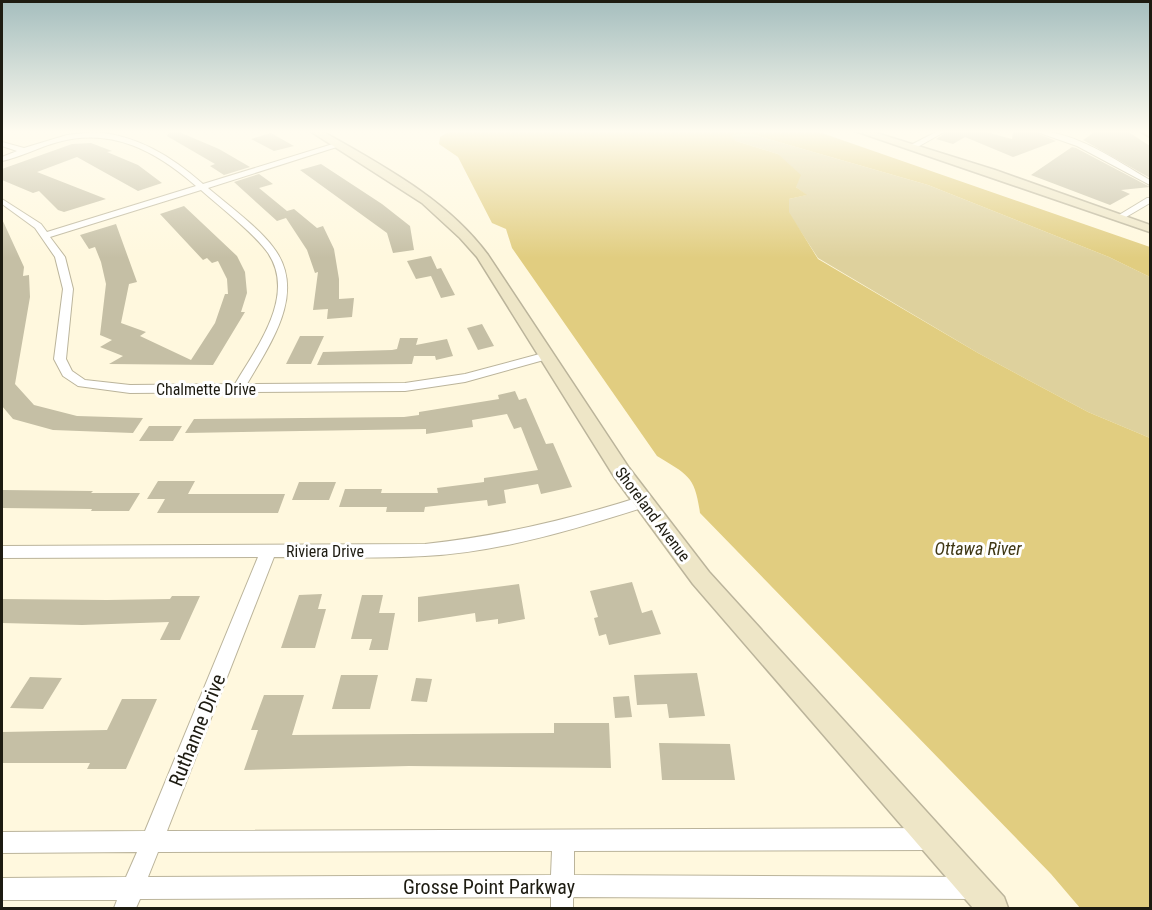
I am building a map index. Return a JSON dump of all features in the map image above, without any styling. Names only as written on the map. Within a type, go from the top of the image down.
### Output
[{"type":"street","points":[[186,173],[265,244],[276,258],[281,273],[282,297],[276,319],[238,388]]},
{"type":"street","points":[[44,232],[237,173]]},
{"type":"street","name":"Shoreland Avenue","points":[[385,173],[432,203],[463,231],[482,255],[643,502],[708,586],[934,839],[993,909]]},
{"type":"street","points":[[988,173],[1150,229]]},
{"type":"street","points":[[1133,173],[1150,183]]},
{"type":"street","points":[[1118,218],[1150,200]]},
{"type":"street","name":"Chalmette Drive","points":[[2,201],[24,214],[44,232],[60,257],[66,279],[67,316],[60,359],[67,373],[82,383],[104,388],[416,386],[465,378],[548,356]]},
{"type":"street","name":"Riviera Drive","points":[[2,552],[399,551],[472,545],[548,531],[643,502]]},
{"type":"street","name":"Ruthanne Drive","points":[[129,899],[268,552]]},
{"type":"street","points":[[2,842],[934,839]]},
{"type":"street","points":[[562,909],[563,840]]},
{"type":"street","name":"Grosse Point Parkway","points":[[2,889],[129,899],[562,886],[977,888]]},
{"type":"shaded area","points":[[789,173],[888,173],[928,185],[1109,257],[1150,277],[1150,438],[1088,412],[978,353],[818,258],[788,212],[789,199],[806,195],[796,187]]},
{"type":"water","name":"Ottawa River","points":[[466,173],[799,173],[801,175],[796,187],[807,195],[789,199],[789,212],[818,259],[978,353],[1088,412],[1150,438],[1150,908],[1080,908],[1051,874],[700,513],[696,491],[688,478],[657,456],[512,248],[506,229],[492,223]]},
{"type":"water","name":"Ottawa River","points":[[888,173],[938,173],[1150,247],[1150,277],[1109,257],[928,185]]},
{"type":"building","points":[[2,173],[41,173],[106,199],[64,212],[58,210],[39,191],[33,193],[2,180]]},
{"type":"building","points":[[107,173],[149,173],[162,183],[138,191]]},
{"type":"building","points":[[305,173],[335,173],[382,204],[410,226],[414,250],[393,253],[387,233]]},
{"type":"building","points":[[1124,173],[1150,187],[1121,190],[1130,194],[1110,205],[1031,175]]},
{"type":"building","points":[[259,174],[273,184],[259,188],[287,211],[294,209],[317,228],[323,226],[334,249],[339,279],[339,299],[354,298],[352,317],[327,319],[328,309],[313,310],[318,272],[315,273],[307,250],[286,218],[277,221],[234,182]]},
{"type":"building","points":[[184,206],[237,256],[245,272],[247,293],[241,312],[245,312],[213,365],[109,364],[123,356],[100,347],[112,340],[100,335],[106,284],[95,247],[89,249],[80,235],[116,224],[137,282],[129,284],[121,323],[146,332],[140,336],[191,360],[215,323],[225,294],[228,294],[227,279],[218,261],[212,263],[207,258],[203,260],[160,214]]},
{"type":"building","points":[[2,219],[24,267],[23,276],[29,275],[30,297],[15,384],[34,405],[77,416],[143,418],[133,433],[53,430],[13,419],[2,406]]},
{"type":"building","points":[[431,256],[437,269],[441,268],[455,295],[441,298],[431,276],[416,279],[407,261]]},
{"type":"building","points":[[482,324],[494,346],[478,350],[467,328]]},
{"type":"building","points":[[300,336],[324,336],[311,364],[286,364]]},
{"type":"building","points":[[400,338],[418,338],[416,345],[447,339],[453,356],[436,360],[435,356],[414,356],[412,364],[317,365],[323,352],[392,350],[397,349]]},
{"type":"building","points":[[515,391],[519,400],[526,398],[546,444],[553,443],[572,487],[541,494],[538,484],[504,490],[506,503],[488,506],[487,500],[425,507],[424,512],[386,512],[387,507],[339,507],[345,489],[382,489],[381,493],[438,493],[437,488],[484,482],[484,478],[538,470],[521,427],[514,429],[507,414],[472,420],[473,427],[426,434],[426,429],[185,433],[194,419],[404,417],[419,415],[419,412],[499,399],[498,395]]},
{"type":"building","points":[[149,426],[182,426],[173,441],[139,441]]},
{"type":"building","points":[[158,481],[195,481],[188,494],[285,494],[278,513],[157,513],[165,499],[147,499]]},
{"type":"building","points":[[299,482],[336,482],[329,500],[292,500]]},
{"type":"building","points":[[2,490],[140,493],[129,511],[91,511],[92,509],[2,508]]},
{"type":"building","points":[[632,582],[642,613],[652,610],[661,634],[609,645],[606,634],[599,636],[594,618],[598,617],[590,591]]},
{"type":"building","points":[[519,584],[525,619],[498,624],[498,619],[476,622],[475,613],[418,622],[418,597]]},
{"type":"building","points":[[322,594],[318,609],[326,609],[315,648],[281,648],[299,595]]},
{"type":"building","points":[[362,595],[383,595],[379,613],[395,613],[388,650],[369,650],[372,639],[351,639]]},
{"type":"building","points":[[172,596],[200,596],[180,640],[160,640],[169,622],[82,625],[2,623],[2,599],[170,599]]},
{"type":"building","points":[[697,673],[705,716],[669,718],[667,704],[637,705],[634,675]]},
{"type":"building","points":[[341,675],[378,675],[370,709],[332,709]]},
{"type":"building","points":[[30,677],[62,678],[43,709],[10,708]]},
{"type":"building","points":[[416,678],[432,679],[427,702],[411,701]]},
{"type":"building","points":[[264,695],[304,695],[292,735],[554,733],[554,723],[609,723],[611,768],[409,766],[244,770],[258,730],[251,730]]},
{"type":"building","points":[[629,696],[632,717],[615,718],[613,697]]},
{"type":"building","points":[[122,699],[157,699],[126,769],[87,769],[90,763],[2,763],[2,732],[107,730]]},
{"type":"building","points":[[659,743],[730,744],[735,780],[662,780]]}]
